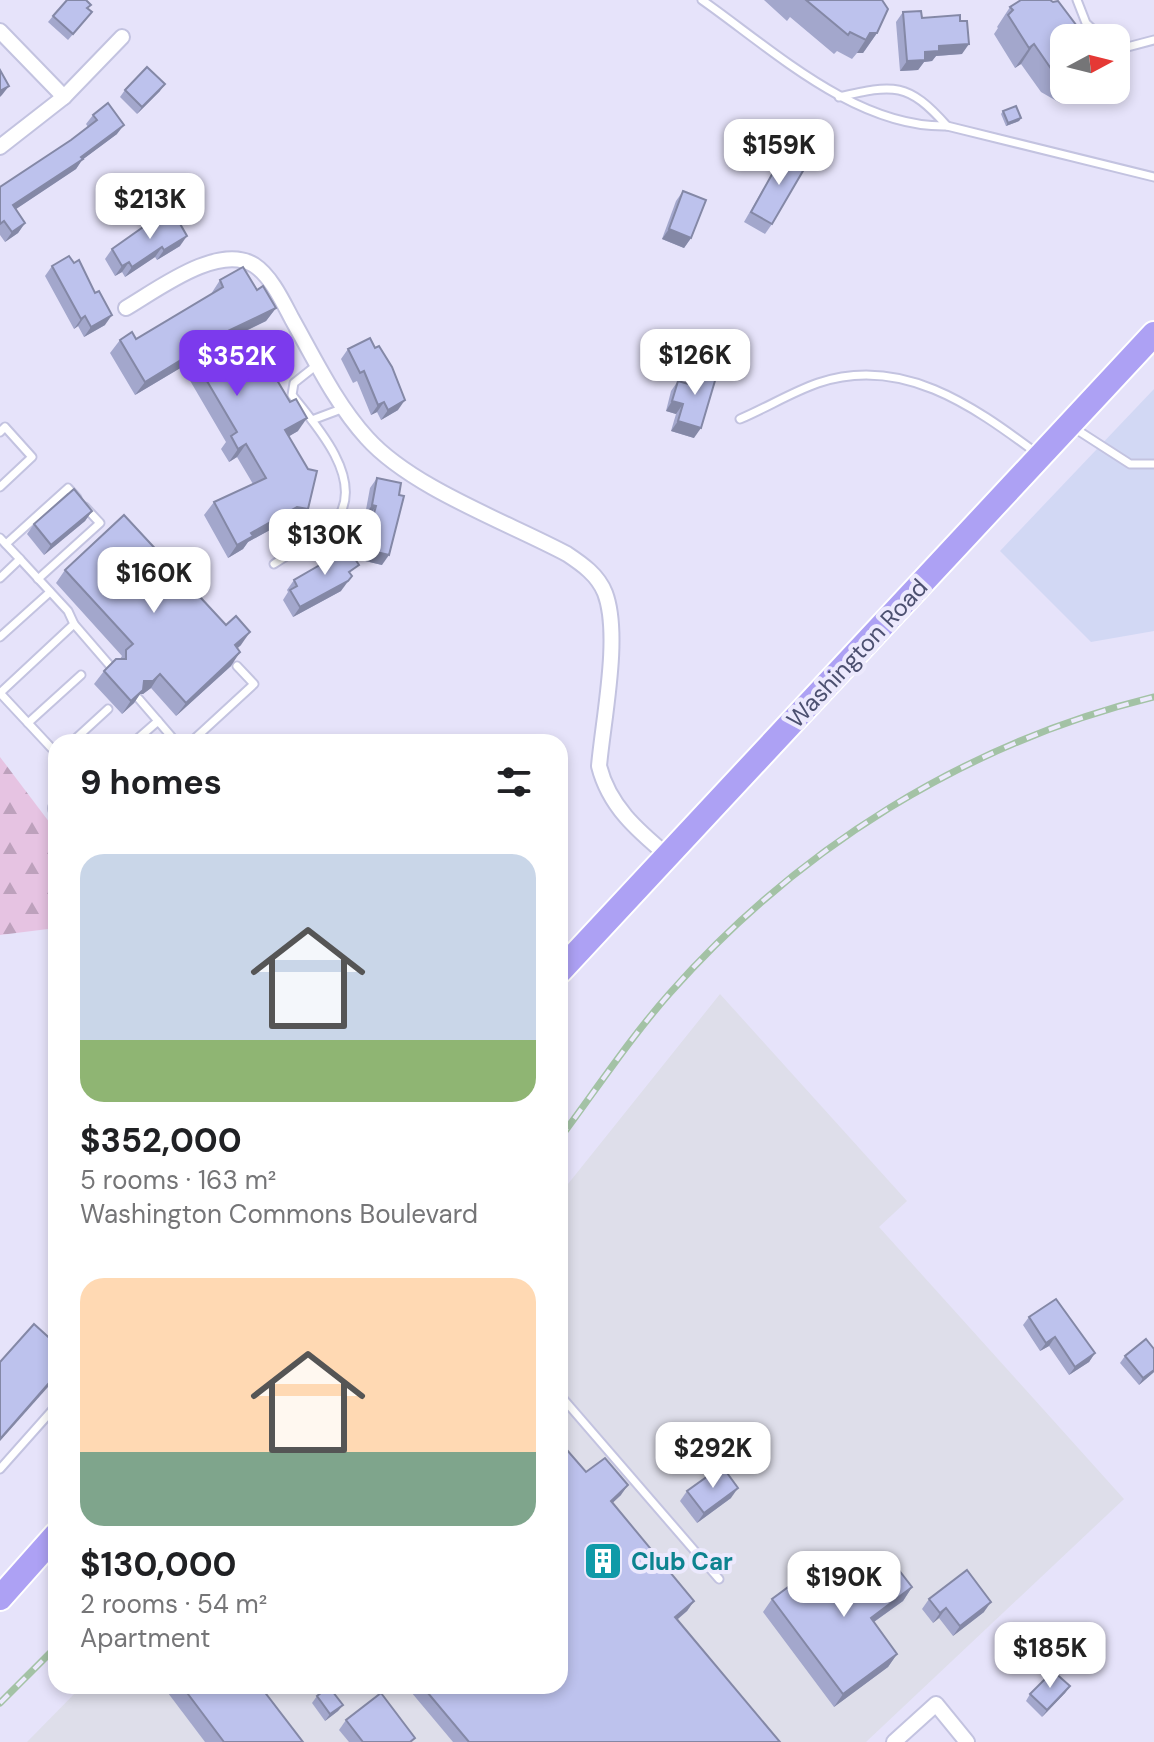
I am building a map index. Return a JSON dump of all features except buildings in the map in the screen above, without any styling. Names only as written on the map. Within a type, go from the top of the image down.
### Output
[{"type":"main road","name":"Washington Road","points":[[568,962],[1154,334]]},
{"type":"main road","points":[[0,1598],[48,1544]]},
{"type":"street","points":[[0,31],[64,97]]},
{"type":"street","points":[[0,147],[64,97],[122,37]]},
{"type":"street","points":[[126,308],[211,260],[231,259],[254,265],[277,292],[344,408],[368,440],[411,475],[567,554],[589,569],[604,591],[611,617],[599,766],[604,788],[621,813],[668,856]]},
{"type":"street","points":[[894,1742],[936,1704],[967,1742]]},
{"type":"lane","points":[[702,0],[837,98],[924,127],[947,126],[1154,177]]},
{"type":"lane","points":[[1077,0],[1087,24]]},
{"type":"lane","points":[[1130,46],[1154,40]]},
{"type":"lane","points":[[837,98],[884,86],[903,90],[923,99],[947,126]]},
{"type":"lane","points":[[274,564],[330,525],[342,510],[346,485],[332,451],[292,395],[294,383],[318,364]]},
{"type":"lane","points":[[740,419],[817,383],[851,375],[889,375],[930,386],[970,405],[1040,456]]},
{"type":"lane","points":[[312,420],[344,408]]},
{"type":"lane","points":[[1069,425],[1130,464],[1154,464]]},
{"type":"lane","points":[[0,432],[5,427],[32,457],[0,487]]},
{"type":"lane","points":[[38,579],[100,523],[68,488],[3,541],[20,559],[38,579],[50,592],[68,611],[74,624],[112,668]]},
{"type":"lane","points":[[0,578],[20,559]]},
{"type":"lane","points":[[0,637],[50,592]]},
{"type":"lane","points":[[48,744],[0,693],[74,624]]},
{"type":"lane","points":[[200,734],[254,684],[237,666]]},
{"type":"lane","points":[[28,723],[81,675]]},
{"type":"lane","points":[[139,699],[169,734]]},
{"type":"lane","points":[[81,734],[108,709]]},
{"type":"lane","points":[[143,734],[158,721]]},
{"type":"lane","points":[[568,1404],[719,1579]]},
{"type":"lane","points":[[0,1469],[48,1415]]},
{"type":"shaded area","points":[[1154,389],[1154,631],[1091,642],[1000,551]]},
{"type":"shaded area","points":[[720,994],[907,1201],[879,1227],[1124,1499],[866,1742],[27,1742],[74,1694],[568,1694],[568,1184]]},
{"type":"green space","points":[[0,757],[48,820],[48,929],[0,935]]},
{"type":"railway","points":[[568,1127],[670,993],[773,892],[830,848],[890,808],[952,773],[1017,742],[1084,717],[1154,697]]},
{"type":"railway","points":[[0,1703],[48,1655]]},
{"type":"place","name":"Club Car","points":[[603,1561]]}]
